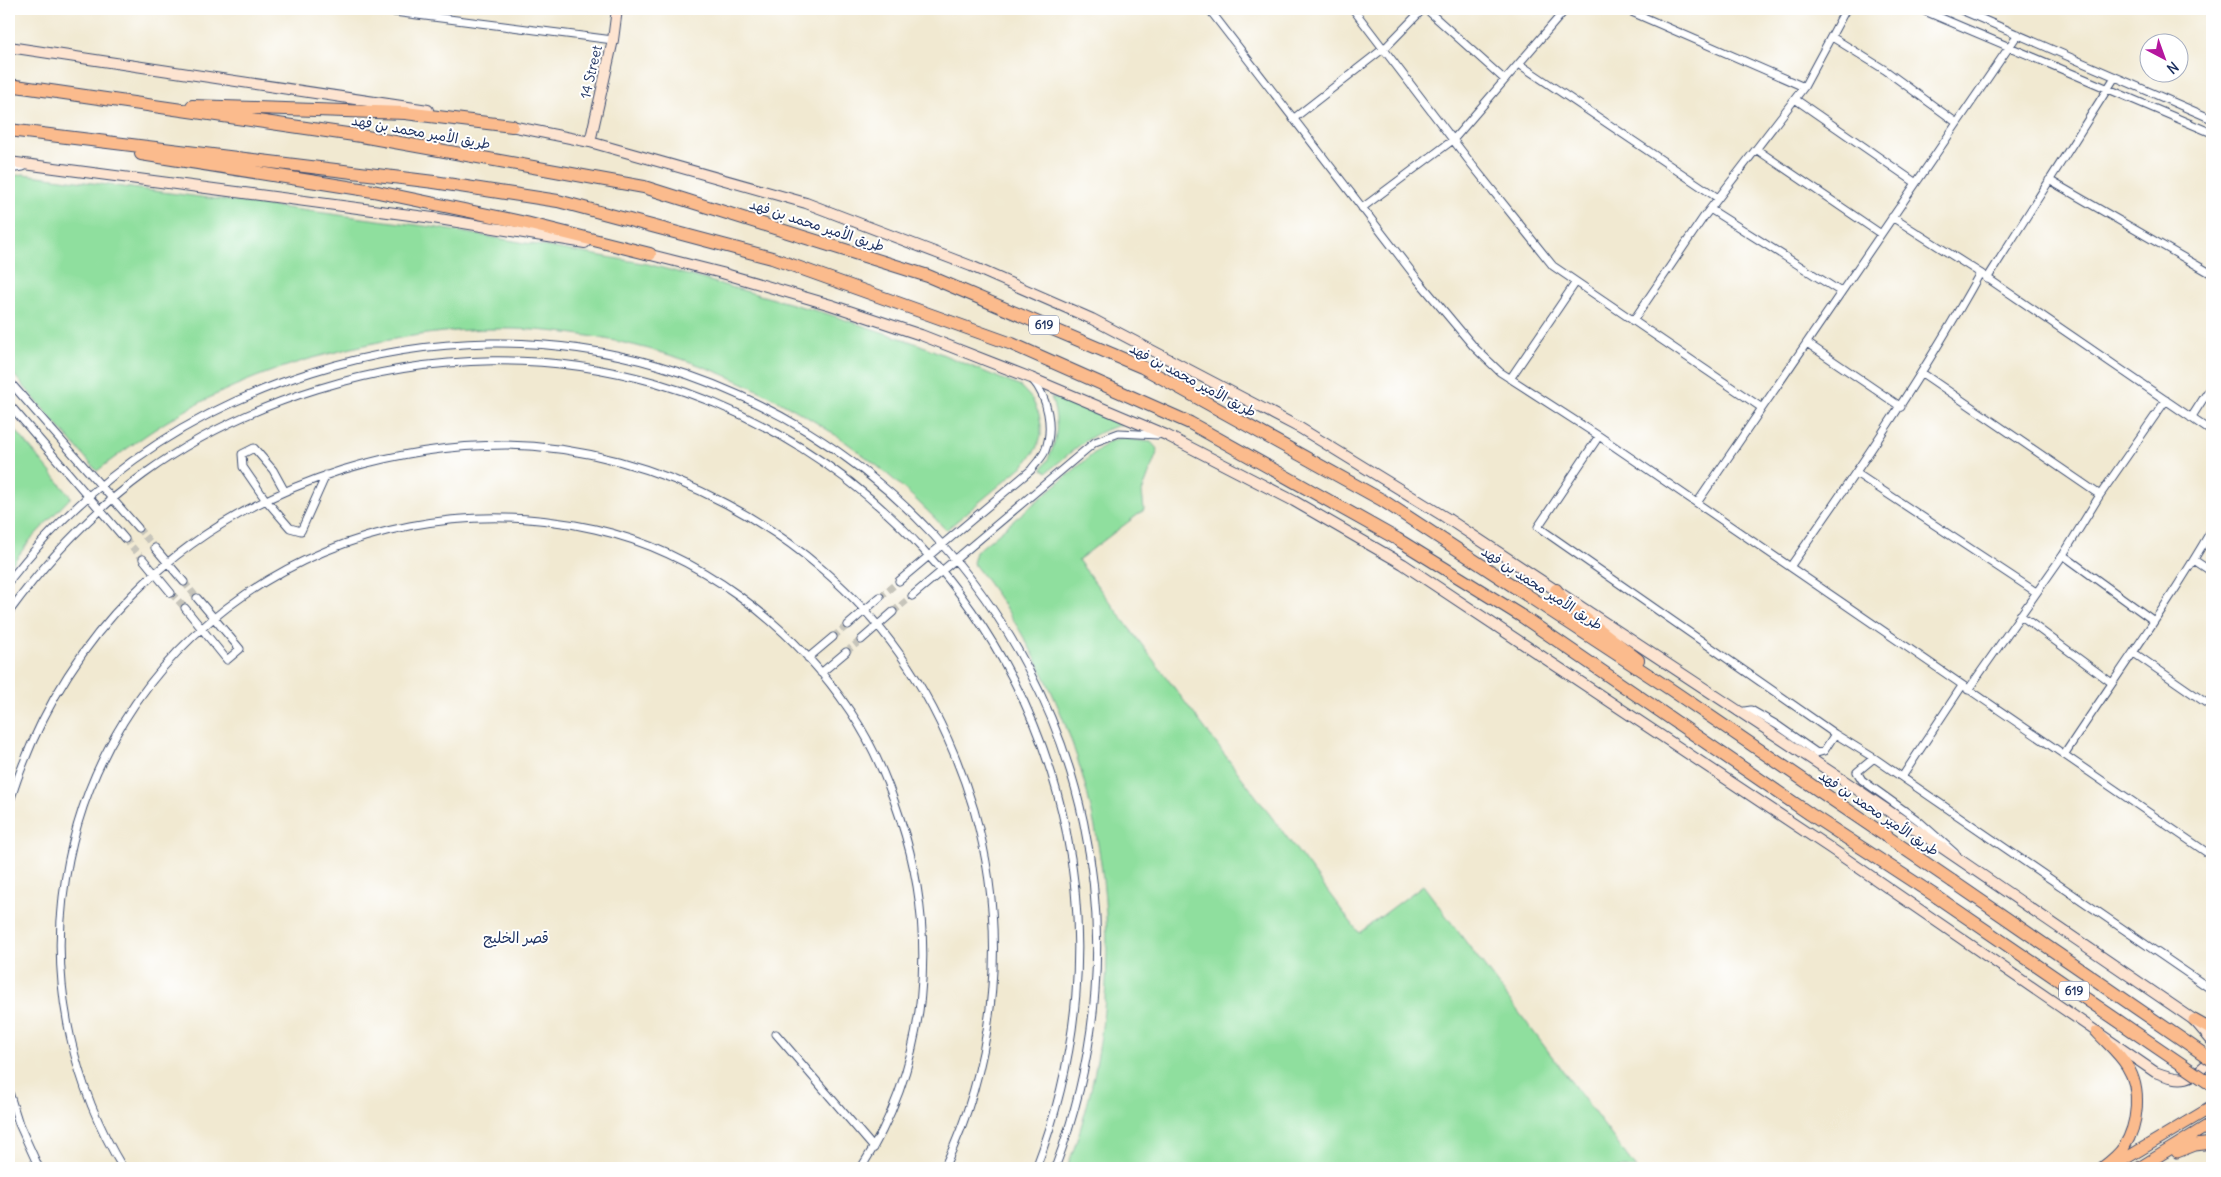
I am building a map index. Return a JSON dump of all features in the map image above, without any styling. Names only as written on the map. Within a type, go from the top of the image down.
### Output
[{"type":"highway","name":"طريق الأمير محمد بن فهد","points":[[9,85],[361,136],[644,187],[928,276],[1142,367],[1373,495],[1650,676],[2212,1059]]},
{"type":"highway","points":[[133,104],[405,113],[512,126]]},
{"type":"highway","points":[[10,130],[203,166],[373,191],[526,224],[650,254]]},
{"type":"highway","name":"619","points":[[10,130],[434,182],[558,201],[772,258],[1012,344],[1190,423],[1397,539],[1523,617],[1810,814],[2212,1084]]},
{"type":"highway","points":[[1556,590],[1565,602],[1638,659],[1650,676]]},
{"type":"main road","name":"14 Street","points":[[590,142],[613,40],[617,9]]},
{"type":"main road","points":[[9,47],[384,102],[590,142],[806,203],[971,266],[1092,319],[1300,428],[1445,517],[1849,784],[2194,1020],[2212,1030]]},
{"type":"main road","points":[[9,162],[433,218],[650,254],[830,305],[921,335],[1031,378],[1166,436],[1294,500],[1403,564],[1833,850],[2155,1072],[2174,1079],[2186,1079],[2203,1068],[2212,1059]]},
{"type":"main road","points":[[2194,1020],[2212,1041]]},
{"type":"main road","points":[[2097,1032],[2128,1066],[2136,1095],[2135,1119],[2131,1134],[2115,1158],[2102,1168]]},
{"type":"main road","points":[[2109,1168],[2212,1107]]},
{"type":"main road","points":[[2139,1168],[2212,1123]]},
{"type":"main road","points":[[2144,1168],[2180,1150],[2195,1145],[2212,1143]]},
{"type":"street","points":[[395,9],[394,12],[613,40]]},
{"type":"street","points":[[1208,9],[1362,208],[1459,329],[1500,372],[1697,503],[2212,856]]},
{"type":"street","points":[[1353,9],[1453,140],[1553,266],[1762,408]]},
{"type":"street","points":[[1293,119],[1383,49],[1425,9],[1504,80]]},
{"type":"street","points":[[1362,208],[1453,140],[1566,9]]},
{"type":"street","points":[[1626,9],[1804,87]]},
{"type":"street","points":[[1633,321],[1718,198],[1804,87],[1846,9]]},
{"type":"street","points":[[1920,9],[2212,133]]},
{"type":"street","points":[[1959,9],[2212,119]]},
{"type":"street","points":[[1697,503],[2018,34]]},
{"type":"street","points":[[1832,37],[1885,70],[1957,123]]},
{"type":"street","points":[[1518,64],[1718,198]]},
{"type":"street","points":[[1987,279],[2106,88],[2115,77]]},
{"type":"street","points":[[1795,99],[1916,183]]},
{"type":"street","points":[[1756,149],[1881,234]]},
{"type":"street","points":[[9,169],[31,165]]},
{"type":"street","points":[[2049,180],[2212,274]]},
{"type":"street","points":[[1710,209],[1841,292]]},
{"type":"street","points":[[1892,217],[1980,274],[2212,432]]},
{"type":"street","points":[[1790,567],[1901,407],[1980,274]]},
{"type":"street","points":[[1510,379],[1576,282]]},
{"type":"street","points":[[9,581],[40,543],[87,496],[142,452],[177,430],[219,407],[278,382],[328,367],[392,352],[474,343],[512,342],[581,349],[645,362],[705,382],[768,409],[818,437],[873,478],[917,517],[955,559],[993,608],[1030,671],[1061,743],[1080,806],[1087,839],[1097,933],[1093,1012],[1082,1084],[1055,1168]]},
{"type":"street","points":[[1806,342],[1901,407]]},
{"type":"street","points":[[9,612],[53,555],[111,499],[153,467],[219,427],[284,400],[332,384],[395,370],[475,361],[512,360],[578,367],[640,379],[699,398],[760,425],[808,453],[856,487],[904,530],[942,570],[982,624],[1014,679],[1044,749],[1069,842],[1079,933],[1076,1008],[1064,1080],[1056,1112],[1036,1168]]},
{"type":"street","points":[[1922,373],[2100,495]]},
{"type":"street","points":[[899,581],[1031,470],[1044,453],[1049,437],[1049,424],[1042,394],[1031,378]]},
{"type":"street","points":[[9,381],[138,528]]},
{"type":"street","points":[[2191,418],[2212,385]]},
{"type":"street","points":[[1902,777],[2020,615],[2166,400]]},
{"type":"street","points":[[9,404],[125,539]]},
{"type":"street","points":[[912,596],[1095,442],[1119,433],[1166,436]]},
{"type":"street","points":[[1598,436],[1538,527],[1835,734],[1902,777],[2212,990]]},
{"type":"street","points":[[9,804],[23,762],[41,721],[66,677],[116,612],[154,574],[201,536],[284,490],[326,475],[396,456],[479,446],[538,448],[619,462],[696,489],[762,524],[808,558],[877,626],[897,650],[918,682],[952,747],[964,778],[980,832],[990,885],[994,936],[992,983],[986,1036],[974,1089],[959,1133],[944,1168]]},
{"type":"street","points":[[284,490],[273,470],[254,448],[242,454],[243,467],[265,499],[290,528],[301,531],[326,475]]},
{"type":"street","points":[[1856,473],[2036,592]]},
{"type":"street","points":[[123,1168],[88,1096],[70,1034],[59,952],[65,875],[75,833],[88,791],[125,719],[157,673],[201,629],[242,596],[279,574],[311,558],[374,535],[430,523],[481,519],[530,520],[601,530],[641,544],[687,564],[743,599],[776,626],[821,673],[856,720],[885,776],[911,850],[924,937],[917,1025],[907,1069],[896,1101],[874,1148],[860,1168]]},
{"type":"street","points":[[2064,755],[2134,653],[2212,529]]},
{"type":"street","points":[[155,548],[184,582]]},
{"type":"street","points":[[2062,555],[2154,621]]},
{"type":"street","points":[[142,559],[171,593]]},
{"type":"street","points":[[2194,560],[2212,572]]},
{"type":"street","points":[[848,625],[880,597]]},
{"type":"street","points":[[184,608],[228,660],[240,649],[197,598]]},
{"type":"street","points":[[861,640],[893,612]]},
{"type":"street","points":[[2020,615],[2112,683]]},
{"type":"street","points":[[808,658],[833,638]]},
{"type":"street","points":[[821,673],[846,652]]},
{"type":"street","points":[[2134,653],[2212,707]]},
{"type":"street","points":[[1738,712],[1751,710],[1757,713],[1817,753],[1824,751],[1835,734]]},
{"type":"street","points":[[1874,758],[1856,772],[1862,780],[1919,821],[1949,846],[1967,866]]},
{"type":"street","points":[[776,1034],[874,1148]]},
{"type":"street","points":[[9,1092],[19,1124],[39,1168]]},
{"type":"green space","points":[[23,174],[432,227],[648,264],[828,314],[918,344],[1021,387],[1032,399],[1039,414],[1041,436],[1036,449],[1025,464],[946,530],[902,487],[855,449],[803,415],[749,386],[693,363],[634,345],[573,334],[491,329],[428,334],[386,341],[326,354],[274,370],[223,391],[192,407],[164,423],[97,471],[9,369],[9,177]]},
{"type":"green space","points":[[1051,397],[1083,408],[1122,425],[1091,437],[1047,472],[1042,469],[1051,451],[1056,434],[1056,416]]},
{"type":"green space","points":[[9,422],[71,497],[31,539],[9,568]]},
{"type":"green space","points":[[1120,438],[1151,442],[1158,450],[1142,492],[1144,510],[1078,560],[1359,933],[1423,885],[1636,1168],[1067,1168],[1091,1091],[1104,1012],[1107,932],[1100,853],[1082,775],[1055,700],[1019,629],[973,563],[976,552],[1099,449],[1108,442]]},
{"type":"tunnel","points":[[138,528],[155,548]]},
{"type":"tunnel","points":[[125,539],[143,559]]},
{"type":"tunnel","points":[[880,597],[899,581]]},
{"type":"tunnel","points":[[184,582],[197,598]]},
{"type":"tunnel","points":[[171,593],[185,608]]},
{"type":"tunnel","points":[[893,612],[912,596]]},
{"type":"tunnel","points":[[833,637],[848,625]]},
{"type":"tunnel","points":[[846,652],[861,640]]},
{"type":"district","name":"قصر الخليج","points":[[516,938]]}]
